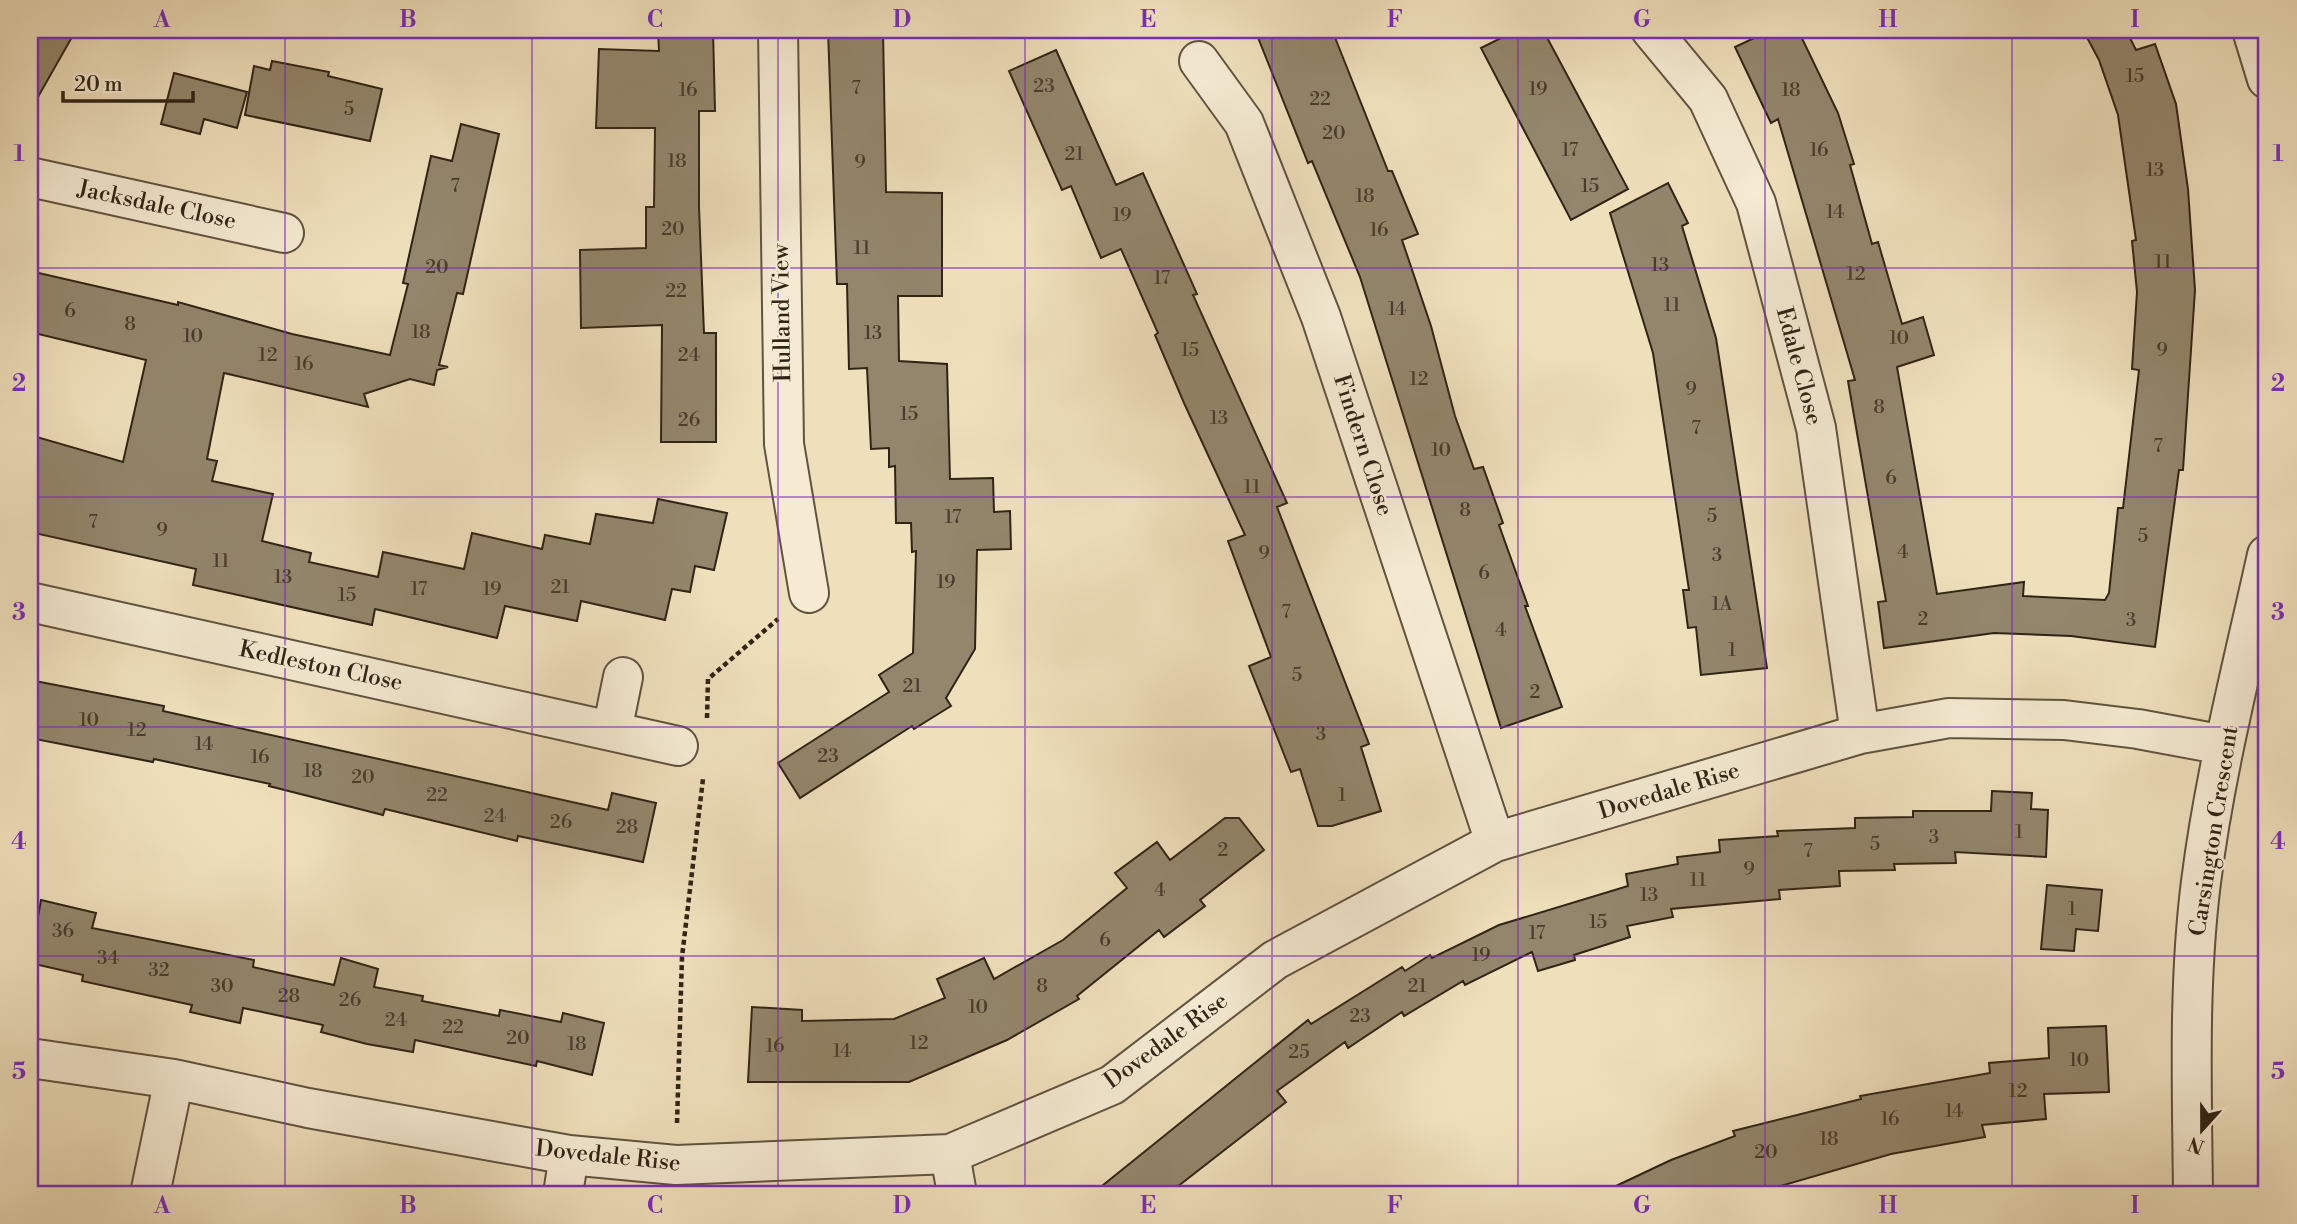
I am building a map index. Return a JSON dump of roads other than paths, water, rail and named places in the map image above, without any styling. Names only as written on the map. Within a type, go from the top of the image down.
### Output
[{"type":"street","name":"Hulland View","points":[[778,30],[784,444],[808,593]]},
{"type":"street","name":"Edale Close","points":[[1651,30],[1708,99],[1756,203],[1816,428],[1860,734]]},
{"type":"street","points":[[2252,30],[2267,79]]},
{"type":"street","name":"Findern Close","points":[[1199,61],[1244,123],[1321,317],[1495,842]]},
{"type":"street","name":"Jacksdale Close","points":[[30,177],[284,233]]},
{"type":"street","name":"Carsington Crescent","points":[[2193,1194],[2191,1062],[2201,884],[2224,745],[2267,555]]},
{"type":"street","name":"Kedleston Close","points":[[30,602],[612,731],[696,746]]},
{"type":"street","points":[[612,731],[623,677]]},
{"type":"street","name":"Dovedale Rise","points":[[30,1058],[174,1079],[308,1108],[569,1155],[676,1166],[950,1154],[1112,1085],[1275,960],[1495,842],[1860,734],[1949,718],[2027,718],[2138,729],[2224,745]]},
{"type":"street","points":[[150,1194],[174,1079]]},
{"type":"street","points":[[950,1154],[957,1194]]},
{"type":"street","points":[[563,1194],[569,1155]]}]
